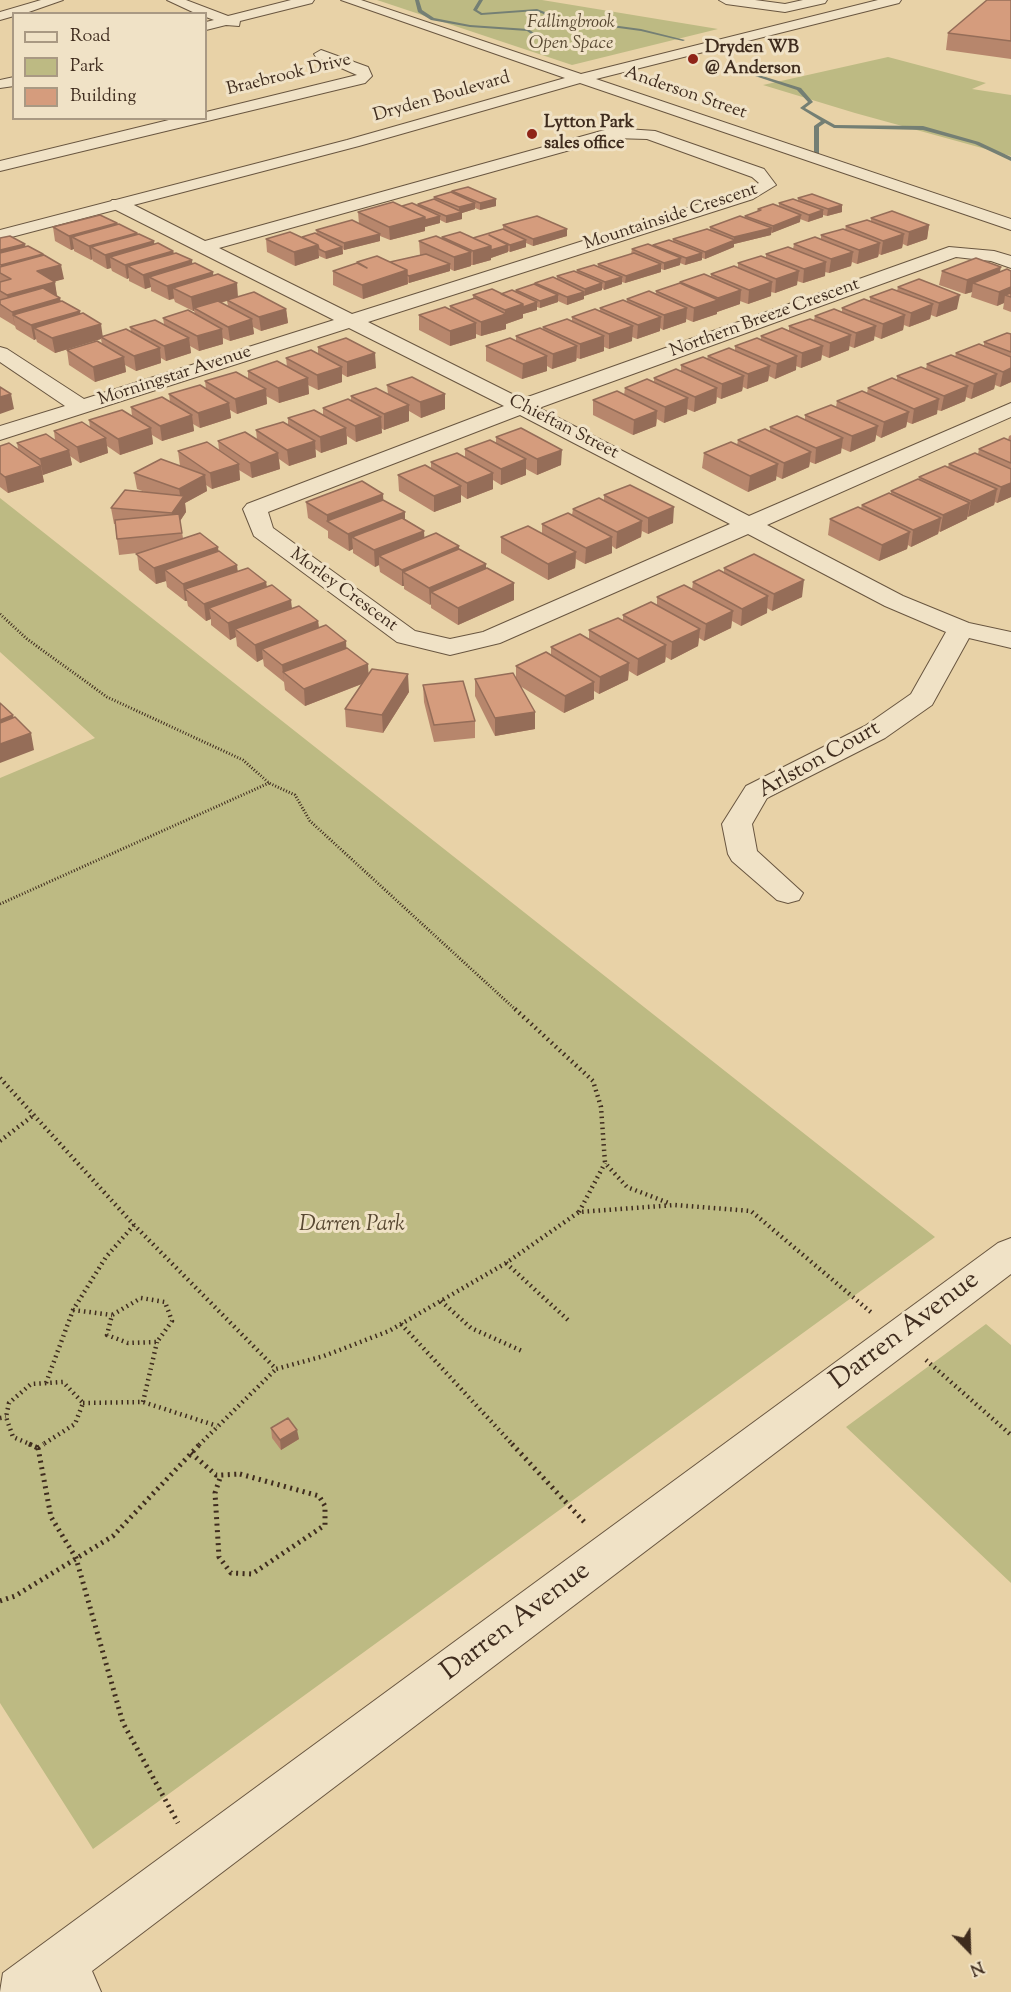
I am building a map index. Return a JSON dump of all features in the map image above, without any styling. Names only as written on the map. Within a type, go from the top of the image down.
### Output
[{"type":"street","points":[[14,12],[56,0]]},
{"type":"street","points":[[174,0],[205,12]]},
{"type":"street","points":[[207,26],[307,0]]},
{"type":"street","name":"Anderson Street","points":[[348,0],[1011,225]]},
{"type":"street","points":[[726,0],[785,8],[820,0]]},
{"type":"street","name":"Dryden Boulevard","points":[[0,235],[353,143],[579,79],[894,0]]},
{"type":"street","points":[[207,13],[249,27]]},
{"type":"street","name":"Braebrook Drive","points":[[207,117],[360,80],[365,76],[363,70],[321,54]]},
{"type":"street","points":[[0,166],[190,120]]},
{"type":"street","name":"Mountainside Crescent","points":[[202,247],[612,133],[649,134],[758,173],[768,185],[747,195],[350,321]]},
{"type":"street","name":"Chieftan Street","points":[[118,204],[521,407],[894,601],[962,630],[1011,640]]},
{"type":"street","name":"Northern Breeze Crescent","points":[[521,407],[955,250],[994,256],[1011,262]]},
{"type":"street","name":"Morningstar Avenue","points":[[0,433],[350,321]]},
{"type":"street","points":[[0,353],[81,407]]},
{"type":"street","name":"Morley Crescent","points":[[521,407],[255,509],[262,531],[406,637],[450,647],[491,638],[747,523]]},
{"type":"street","points":[[747,523],[1011,409]]},
{"type":"street","name":"Arlston Court","points":[[788,893],[742,854],[737,824],[756,792],[875,732],[922,699],[962,630]]},
{"type":"street","name":"Darren Avenue","points":[[52,1984],[199,1861],[1011,1252]]},
{"type":"path","points":[[0,614],[27,639],[107,697],[243,760],[269,783],[295,795],[310,821],[593,1080],[601,1107],[605,1163],[579,1212],[506,1263],[401,1324],[324,1356],[276,1369],[217,1426],[113,1536],[15,1596],[0,1601]]},
{"type":"path","points":[[0,904],[269,783]]},
{"type":"path","points":[[0,1078],[135,1226],[276,1369]]},
{"type":"path","points":[[0,1141],[35,1114]]},
{"type":"path","points":[[605,1163],[627,1187],[675,1205]]},
{"type":"path","points":[[579,1212],[675,1205],[751,1211],[900,1336],[1011,1435]]},
{"type":"path","points":[[46,1383],[73,1310],[106,1257],[135,1226]]},
{"type":"path","points":[[506,1263],[569,1321]]},
{"type":"path","points":[[73,1310],[112,1316],[141,1298],[165,1302],[172,1321],[157,1342],[143,1402]]},
{"type":"path","points":[[441,1301],[471,1328],[522,1351]]},
{"type":"path","points":[[112,1316],[107,1335],[128,1343],[157,1342]]},
{"type":"path","points":[[401,1324],[612,1552]]},
{"type":"path","points":[[38,1448],[13,1437],[3,1417],[9,1403],[31,1384],[63,1382],[83,1403],[143,1402],[217,1426]]},
{"type":"path","points":[[38,1448],[75,1424],[83,1403]]},
{"type":"path","points":[[38,1448],[51,1517],[76,1558],[123,1723],[199,1861]]},
{"type":"path","points":[[191,1453],[216,1475],[240,1474],[319,1496],[325,1506],[325,1525],[252,1574],[231,1573],[219,1557],[215,1493],[221,1475]]},
{"type":"green space","name":"Fallingbrook Open Space","points":[[377,0],[542,0],[718,29],[572,65]]},
{"type":"green space","points":[[888,57],[986,83],[972,89],[1011,95],[1011,156],[763,85]]},
{"type":"green space","name":"Darren Park","points":[[0,498],[935,1237],[93,1849],[0,1703],[0,778],[95,738],[0,652]]},
{"type":"green space","points":[[986,1324],[1011,1345],[1011,1583],[846,1427]]},
{"type":"building","points":[[987,0],[1011,0],[1011,41],[948,33]]},
{"type":"building","points":[[468,187],[496,199],[480,203],[452,191]]},
{"type":"building","points":[[451,192],[475,203],[459,207],[434,197]]},
{"type":"building","points":[[812,194],[842,205],[828,209],[798,198]]},
{"type":"building","points":[[434,199],[462,212],[446,216],[418,204]]},
{"type":"building","points":[[793,199],[823,210],[809,215],[779,203]]},
{"type":"building","points":[[393,202],[425,217],[389,227],[358,212]]},
{"type":"building","points":[[412,203],[440,216],[425,220],[425,217],[402,206]]},
{"type":"building","points":[[773,204],[801,215],[773,226],[745,216],[761,210],[758,209]]},
{"type":"building","points":[[892,211],[929,225],[909,232],[871,218]]},
{"type":"building","points":[[100,215],[117,223],[69,236],[53,227]]},
{"type":"building","points":[[537,216],[567,229],[533,239],[503,225]]},
{"type":"building","points":[[740,216],[772,228],[734,237],[710,227]]},
{"type":"building","points":[[352,220],[380,234],[344,243],[316,230]]},
{"type":"building","points":[[867,220],[904,234],[883,241],[846,226]]},
{"type":"building","points":[[119,224],[137,233],[89,246],[72,237]]},
{"type":"building","points":[[503,229],[526,240],[510,245],[489,235],[508,245],[491,250],[491,246],[473,238]]},
{"type":"building","points":[[707,229],[735,240],[705,252],[673,239]]},
{"type":"building","points":[[843,229],[880,243],[859,250],[821,235]]},
{"type":"building","points":[[290,232],[318,245],[294,252],[266,239]]},
{"type":"building","points":[[460,232],[491,246],[473,251],[442,237]]},
{"type":"building","points":[[315,233],[342,247],[325,252],[319,249],[318,245],[302,237]]},
{"type":"building","points":[[139,234],[154,241],[105,255],[91,247]]},
{"type":"building","points":[[10,236],[25,244],[0,250],[0,238]]},
{"type":"building","points":[[436,236],[471,252],[454,257],[419,241]]},
{"type":"building","points":[[815,237],[853,252],[831,259],[794,244]]},
{"type":"building","points":[[669,240],[702,253],[686,258],[653,245]]},
{"type":"building","points":[[158,243],[173,251],[125,265],[110,257]]},
{"type":"building","points":[[648,244],[681,258],[664,263],[632,249]]},
{"type":"building","points":[[28,246],[43,254],[0,264],[0,253]]},
{"type":"building","points":[[788,247],[826,262],[804,269],[766,254]]},
{"type":"building","points":[[176,253],[192,260],[143,275],[128,266]]},
{"type":"building","points":[[634,253],[661,264],[626,276],[598,264]]},
{"type":"building","points":[[426,254],[450,264],[409,276],[407,270],[390,262]]},
{"type":"building","points":[[44,255],[61,265],[37,271],[55,282],[7,295],[0,291],[0,282],[11,279],[0,273],[0,267]]},
{"type":"building","points":[[377,256],[407,270],[362,285],[333,271],[357,263],[367,268],[357,262]]},
{"type":"building","points":[[761,256],[799,271],[776,279],[738,263]]},
{"type":"building","points":[[976,258],[1001,267],[967,280],[942,271]]},
{"type":"building","points":[[195,263],[213,272],[167,286],[149,277]]},
{"type":"building","points":[[594,265],[622,277],[605,282],[577,270]]},
{"type":"building","points":[[734,266],[772,282],[749,290],[711,274]]},
{"type":"building","points":[[1007,269],[1011,271],[1011,287],[999,292],[973,283]]},
{"type":"building","points":[[574,271],[602,283],[585,289],[557,276]]},
{"type":"building","points":[[218,274],[237,283],[191,297],[173,288]]},
{"type":"building","points":[[704,274],[741,290],[718,298],[680,282]]},
{"type":"building","points":[[553,277],[584,292],[567,297],[535,283]]},
{"type":"building","points":[[919,279],[960,295],[939,303],[898,287]]},
{"type":"building","points":[[680,283],[718,300],[694,308],[656,291]]},
{"type":"building","points":[[534,284],[558,295],[540,301],[516,290]]},
{"type":"building","points":[[43,288],[60,298],[12,312],[0,304],[0,300]]},
{"type":"building","points":[[492,289],[523,304],[505,310],[473,295]]},
{"type":"building","points":[[892,289],[933,304],[911,313],[870,297]]},
{"type":"building","points":[[512,290],[537,302],[523,307],[523,304],[501,294]]},
{"type":"building","points":[[649,291],[687,308],[664,315],[627,299]]},
{"type":"building","points":[[254,292],[286,309],[259,317],[227,300]]},
{"type":"building","points":[[475,298],[506,314],[481,322],[450,306]]},
{"type":"building","points":[[864,299],[905,315],[883,324],[842,308]]},
{"type":"building","points":[[623,300],[661,317],[638,325],[600,308]]},
{"type":"building","points":[[62,301],[80,311],[31,325],[13,315]]},
{"type":"building","points":[[218,301],[252,319],[228,327],[194,308]]},
{"type":"building","points":[[445,307],[476,323],[450,331],[419,315]]},
{"type":"building","points":[[595,309],[633,326],[609,334],[572,317]]},
{"type":"building","points":[[834,309],[876,326],[856,333],[815,316]]},
{"type":"building","points":[[188,310],[222,329],[197,336],[163,318]]},
{"type":"building","points":[[83,313],[101,324],[52,338],[34,328]]},
{"type":"building","points":[[567,319],[604,336],[580,344],[543,327]]},
{"type":"building","points":[[810,319],[851,335],[830,343],[789,326]]},
{"type":"building","points":[[155,320],[189,338],[164,346],[130,327]]},
{"type":"building","points":[[540,328],[577,346],[553,354],[516,336]]},
{"type":"building","points":[[782,328],[823,346],[802,353],[761,336]]},
{"type":"building","points":[[126,329],[160,348],[134,356],[101,337]]},
{"type":"building","points":[[1007,333],[1011,334],[1011,352],[984,342]]},
{"type":"building","points":[[346,338],[375,353],[347,362],[318,347]]},
{"type":"building","points":[[510,338],[547,356],[523,364],[486,346]]},
{"type":"building","points":[[757,338],[797,356],[777,364],[735,346]]},
{"type":"building","points":[[97,341],[124,357],[93,367],[67,350]]},
{"type":"building","points":[[979,344],[1011,357],[1011,368],[1003,372],[956,353]]},
{"type":"building","points":[[729,348],[770,366],[748,374],[708,356]]},
{"type":"building","points":[[311,350],[342,367],[317,375],[286,358]]},
{"type":"building","points":[[951,355],[997,374],[974,384],[927,364]]},
{"type":"building","points":[[703,357],[744,376],[722,384],[681,365]]},
{"type":"building","points":[[277,361],[308,378],[278,388],[248,371]]},
{"type":"building","points":[[921,367],[968,386],[944,396],[897,376]]},
{"type":"building","points":[[676,369],[717,388],[695,397],[654,378]]},
{"type":"building","points":[[236,372],[266,389],[235,399],[205,381]]},
{"type":"building","points":[[412,377],[445,394],[420,402],[387,385]]},
{"type":"building","points":[[892,378],[939,399],[914,409],[868,388]]},
{"type":"building","points":[[647,379],[688,398],[665,407],[625,388]]},
{"type":"building","points":[[200,385],[229,403],[198,413],[169,394]]},
{"type":"building","points":[[0,387],[11,394],[0,397]]},
{"type":"building","points":[[376,388],[409,405],[384,414],[351,396]]},
{"type":"building","points":[[617,391],[657,411],[634,420],[593,400]]},
{"type":"building","points":[[862,391],[909,412],[884,422],[837,401]]},
{"type":"building","points":[[162,397],[192,415],[160,426],[131,407]]},
{"type":"building","points":[[348,399],[381,417],[355,426],[323,408]]},
{"type":"building","points":[[831,405],[878,426],[852,436],[805,415]]},
{"type":"building","points":[[122,410],[151,428],[118,439],[89,420]]},
{"type":"building","points":[[314,410],[346,428],[320,437],[288,418]]},
{"type":"building","points":[[797,416],[843,438],[816,448],[770,427]]},
{"type":"building","points":[[82,422],[106,438],[77,447],[54,431]]},
{"type":"building","points":[[283,422],[315,441],[287,450],[256,430]]},
{"type":"building","points":[[521,428],[562,450],[537,459],[496,437]]},
{"type":"building","points":[[765,429],[811,452],[784,463],[738,440]]},
{"type":"building","points":[[245,432],[278,453],[250,463],[218,441]]},
{"type":"building","points":[[46,434],[69,450],[40,459],[17,443]]},
{"type":"building","points":[[1004,438],[1011,441],[1011,463],[979,449]]},
{"type":"building","points":[[490,440],[526,459],[501,469],[465,449]]},
{"type":"building","points":[[207,442],[239,464],[210,473],[178,451]]},
{"type":"building","points":[[731,442],[778,464],[750,476],[704,453]]},
{"type":"building","points":[[9,443],[41,466],[5,477],[0,473],[0,446]]},
{"type":"building","points":[[457,453],[493,473],[467,483],[431,462]]},
{"type":"building","points":[[975,453],[1011,469],[1011,483],[1001,487],[949,464]]},
{"type":"building","points":[[161,459],[205,475],[179,489],[134,473]]},
{"type":"building","points":[[425,465],[461,486],[434,496],[398,475]]},
{"type":"building","points":[[945,466],[997,489],[971,501],[919,477]]},
{"type":"building","points":[[918,479],[970,503],[943,515],[891,491]]},
{"type":"building","points":[[362,481],[383,494],[327,515],[306,502]]},
{"type":"building","points":[[630,485],[674,507],[648,518],[604,495]]},
{"type":"building","points":[[125,490],[184,496],[172,513],[111,508]]},
{"type":"building","points":[[889,493],[941,518],[913,530],[862,505]]},
{"type":"building","points":[[599,498],[642,521],[617,532],[573,509]]},
{"type":"building","points":[[383,500],[405,512],[348,534],[327,521]]},
{"type":"building","points":[[858,507],[910,532],[882,545],[830,519]]},
{"type":"building","points":[[568,513],[612,537],[586,548],[542,524]]},
{"type":"building","points":[[179,514],[182,533],[117,539],[115,520]]},
{"type":"building","points":[[402,518],[424,531],[374,550],[352,537]]},
{"type":"building","points":[[528,526],[576,552],[548,564],[501,537]]},
{"type":"building","points":[[200,533],[218,547],[154,568],[136,554]]},
{"type":"building","points":[[436,533],[459,546],[402,570],[379,556]]},
{"type":"building","points":[[459,549],[486,564],[429,588],[403,572]]},
{"type":"building","points":[[219,551],[237,565],[183,584],[165,570]]},
{"type":"building","points":[[754,554],[804,580],[774,594],[724,568]]},
{"type":"building","points":[[248,568],[266,582],[204,604],[185,589]]},
{"type":"building","points":[[487,568],[514,583],[458,608],[431,592]]},
{"type":"building","points":[[719,570],[768,596],[742,609],[693,582]]},
{"type":"building","points":[[272,585],[291,600],[228,623],[209,608]]},
{"type":"building","points":[[684,585],[733,611],[706,624],[657,597]]},
{"type":"building","points":[[651,602],[700,629],[672,642],[623,615]]},
{"type":"building","points":[[299,606],[318,621],[255,645],[235,629]]},
{"type":"building","points":[[618,618],[666,645],[638,659],[589,630]]},
{"type":"building","points":[[326,625],[346,641],[282,665],[262,649]]},
{"type":"building","points":[[580,634],[629,663],[600,677],[551,647]]},
{"type":"building","points":[[347,648],[368,664],[304,689],[283,672]]},
{"type":"building","points":[[546,652],[594,682],[565,696],[516,666]]},
{"type":"building","points":[[372,669],[408,674],[382,715],[345,709]]},
{"type":"building","points":[[513,673],[535,712],[495,718],[475,679]]},
{"type":"building","points":[[463,681],[475,721],[434,725],[423,685]]},
{"type":"building","points":[[0,703],[13,715],[0,720]]},
{"type":"building","points":[[15,717],[31,733],[0,744],[0,723]]},
{"type":"building","points":[[288,1418],[297,1430],[280,1440],[271,1428]]},
{"type":"waterway","points":[[417,0],[420,11],[433,19],[470,26],[528,30],[555,48]]},
{"type":"waterway","points":[[481,0],[475,10],[481,14],[537,10],[559,19],[641,30],[683,40]]},
{"type":"waterway","points":[[745,71],[799,89],[811,102],[802,108],[834,126],[923,128],[977,143],[1011,159]]},
{"type":"waterway","points":[[816,156],[817,126],[823,122]]},
{"type":"place","name":"Dryden WB @ Anderson","points":[[693,59]]},
{"type":"place","name":"Lytton Park sales office","points":[[532,134]]}]
